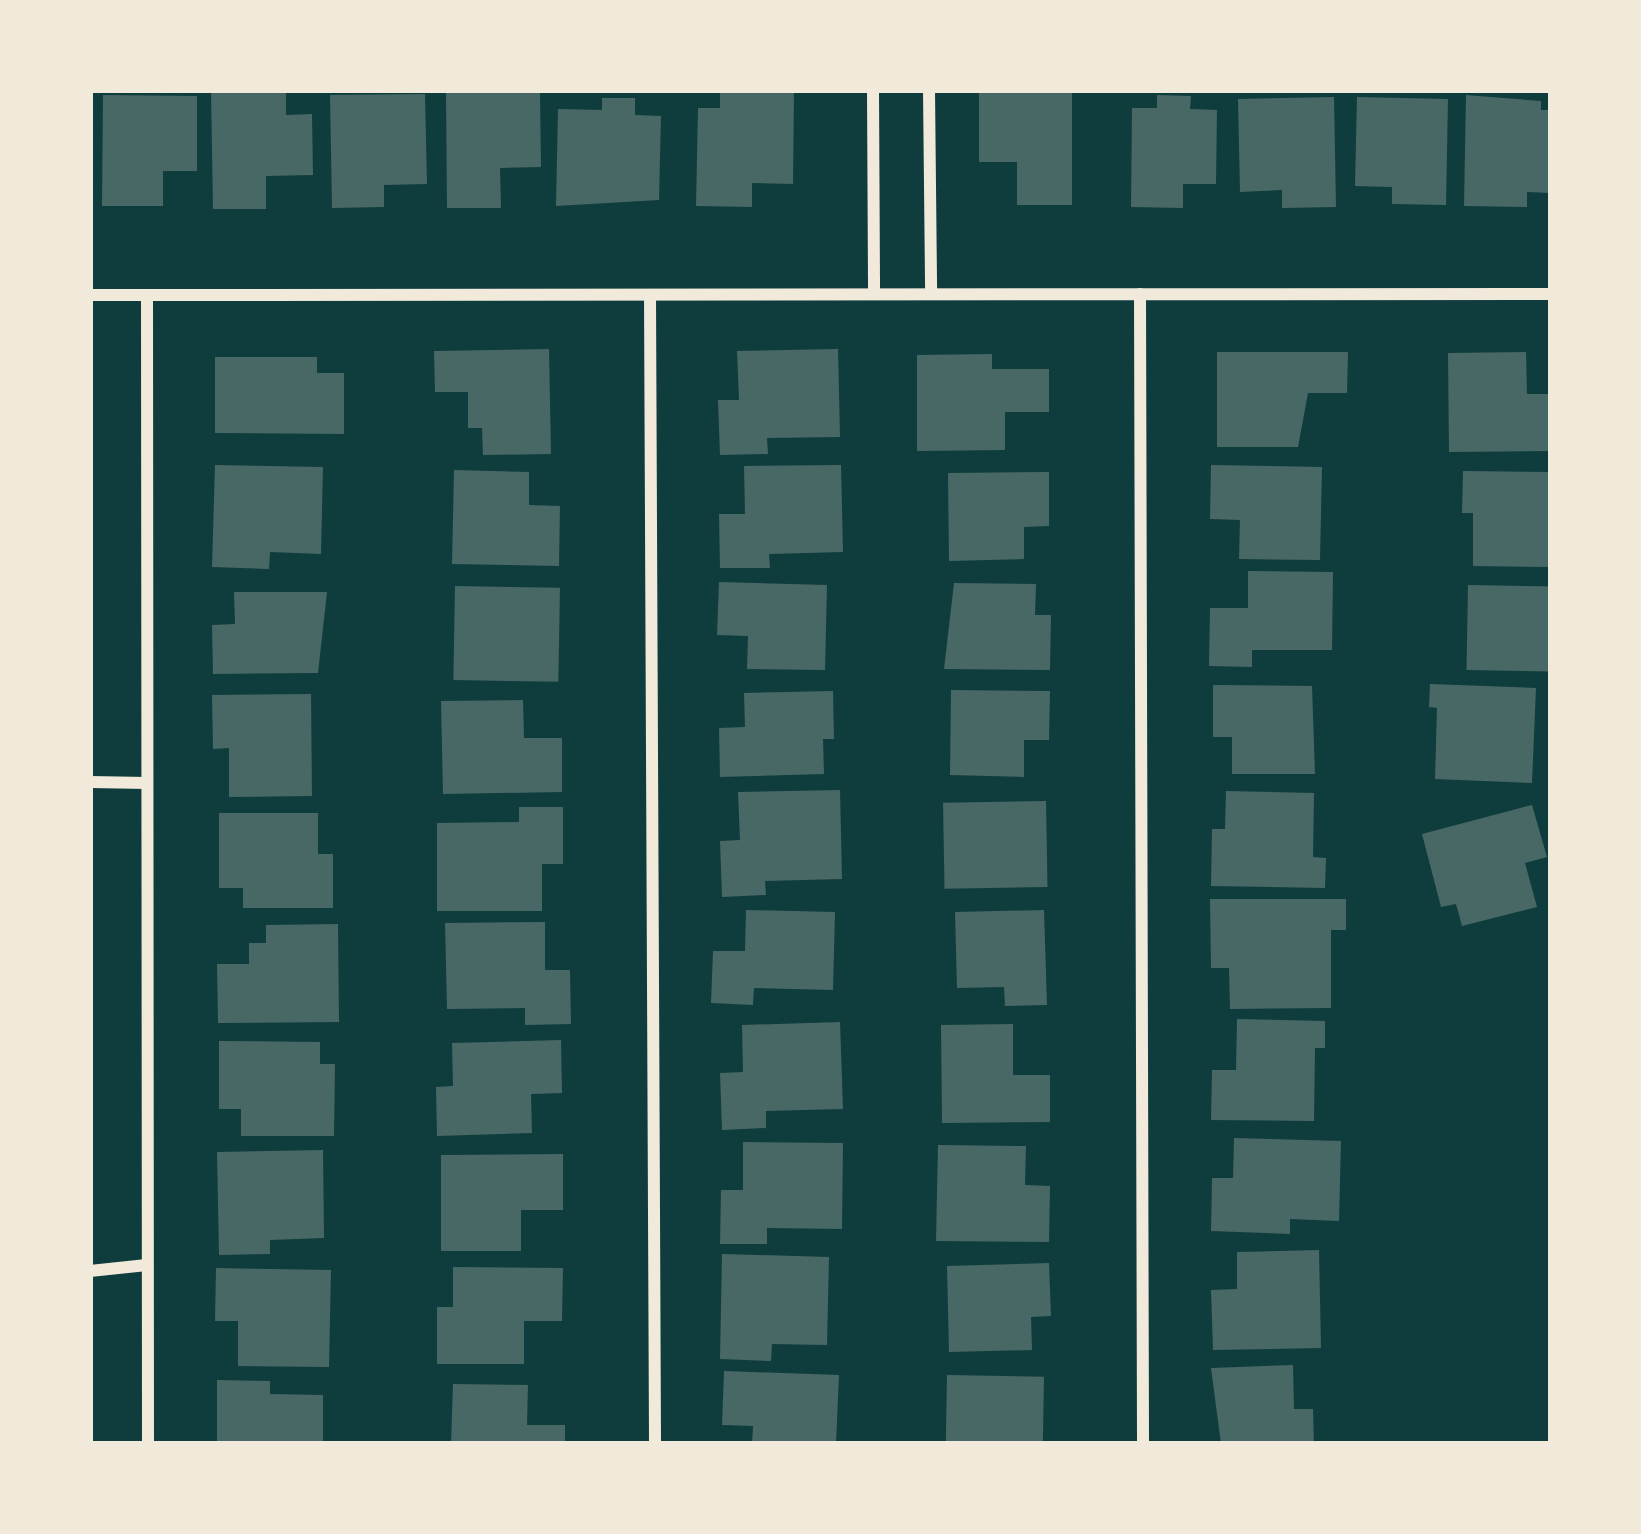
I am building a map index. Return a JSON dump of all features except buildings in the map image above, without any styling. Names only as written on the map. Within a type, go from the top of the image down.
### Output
[{"type":"street","points":[[873,90],[874,294]]},
{"type":"street","points":[[929,90],[931,294]]},
{"type":"street","points":[[1140,294],[1143,1444]]},
{"type":"street","points":[[90,295],[1551,294]]},
{"type":"street","points":[[147,295],[148,1444]]},
{"type":"street","points":[[650,295],[655,1444]]},
{"type":"street","points":[[90,782],[147,783]]},
{"type":"street","points":[[90,1271],[147,1265]]}]
